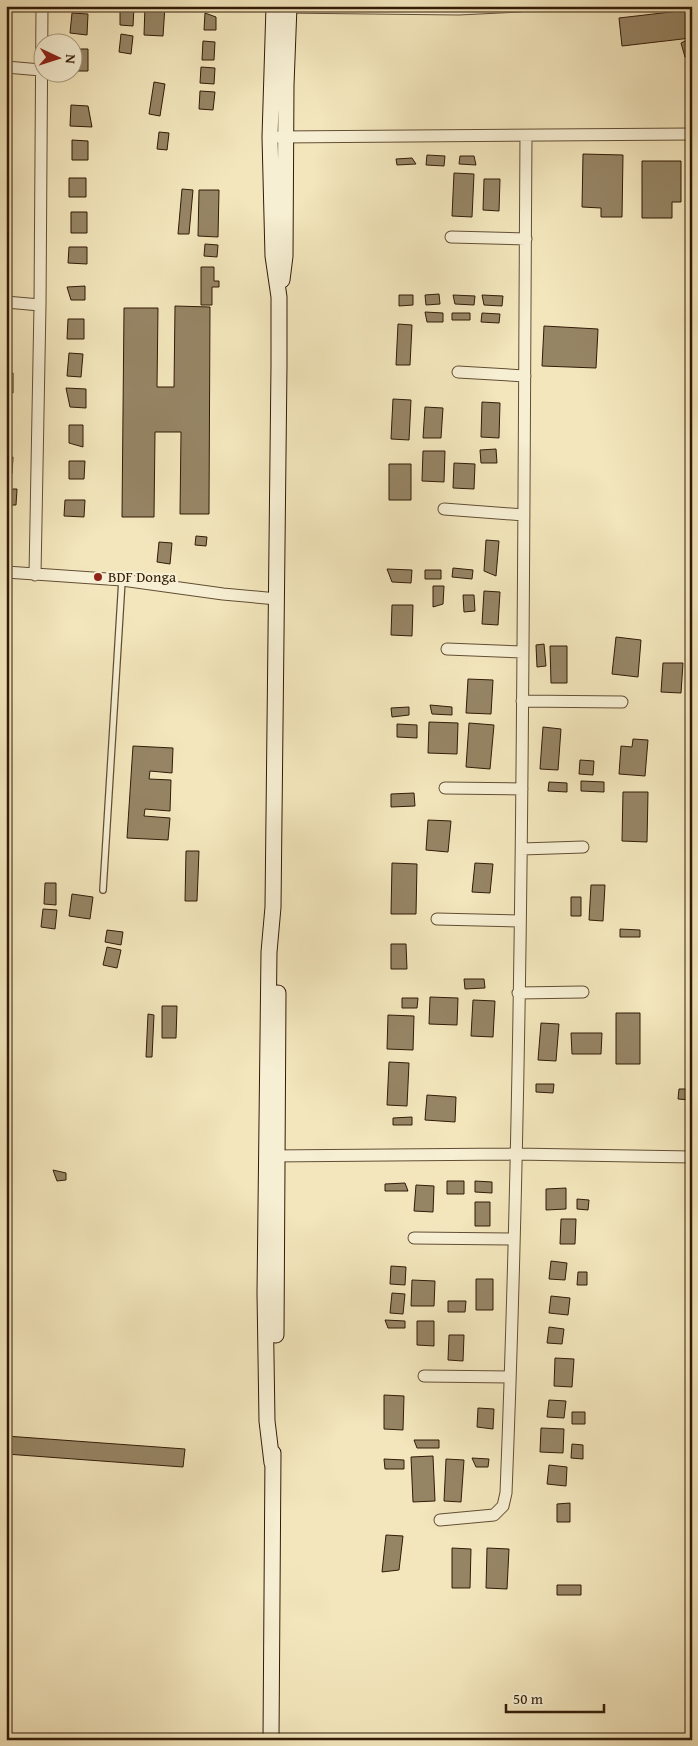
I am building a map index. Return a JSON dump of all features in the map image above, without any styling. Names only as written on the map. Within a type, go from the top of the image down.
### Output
[{"type":"main road","points":[[279,297],[285,256],[286,136],[281,7]]},
{"type":"main road","points":[[271,1740],[272,1463],[267,1421],[271,1156],[268,952],[273,907],[279,297],[273,246],[270,137],[281,7]]},
{"type":"street","points":[[42,6],[42,32]]},
{"type":"street","points":[[281,7],[459,8],[520,6]]},
{"type":"street","points":[[6,67],[32,69]]},
{"type":"street","points":[[35,575],[40,305],[41,82]]},
{"type":"street","points":[[270,137],[692,134]]},
{"type":"street","points":[[440,1520],[494,1515],[503,1506],[506,1493],[516,1154],[522,849],[526,136]]},
{"type":"street","points":[[451,237],[526,238]]},
{"type":"street","points":[[6,302],[40,305]]},
{"type":"street","points":[[458,372],[525,376]]},
{"type":"street","points":[[444,509],[524,515]]},
{"type":"street","points":[[6,572],[122,580],[223,594],[277,599]]},
{"type":"street","points":[[448,649],[523,652]]},
{"type":"street","points":[[522,701],[622,702]]},
{"type":"street","points":[[445,788],[522,789]]},
{"type":"street","points":[[522,849],[583,847]]},
{"type":"street","points":[[437,919],[520,921]]},
{"type":"street","points":[[518,993],[583,992]]},
{"type":"street","points":[[271,1156],[516,1154],[692,1157]]},
{"type":"street","points":[[414,1238],[513,1239]]},
{"type":"street","points":[[424,1376],[510,1377]]},
{"type":"lane","points":[[102,890],[122,580]]},
{"type":"building","points":[[120,6],[134,6],[133,26],[120,25]]},
{"type":"building","points":[[145,6],[165,6],[163,36],[144,35]]},
{"type":"building","points":[[688,10],[691,38],[622,46],[619,18]]},
{"type":"building","points":[[72,13],[88,14],[87,35],[82,34],[82,32],[70,32]]},
{"type":"building","points":[[205,13],[216,17],[216,30],[204,30]]},
{"type":"building","points":[[121,34],[133,36],[131,54],[119,52]]},
{"type":"building","points":[[691,38],[692,57],[685,57],[681,43]]},
{"type":"building","points":[[203,41],[215,42],[214,60],[202,60]]},
{"type":"building","points":[[82,49],[88,49],[88,71],[82,71]]},
{"type":"building","points":[[201,67],[215,68],[214,84],[200,83]]},
{"type":"building","points":[[154,82],[165,84],[160,116],[149,114]]},
{"type":"building","points":[[200,91],[215,92],[213,110],[199,109]]},
{"type":"building","points":[[71,105],[88,106],[92,127],[70,126]]},
{"type":"building","points":[[159,132],[169,133],[167,150],[157,149]]},
{"type":"building","points":[[72,140],[88,141],[88,160],[72,160]]},
{"type":"building","points":[[583,154],[623,155],[622,217],[601,217],[601,208],[582,207]]},
{"type":"building","points":[[427,155],[445,156],[444,166],[426,165]]},
{"type":"building","points":[[460,156],[474,156],[476,165],[459,164]]},
{"type":"building","points":[[412,158],[416,164],[397,165],[396,159]]},
{"type":"building","points":[[642,161],[681,161],[681,202],[672,202],[672,218],[642,218]]},
{"type":"building","points":[[454,173],[474,174],[472,217],[452,216]]},
{"type":"building","points":[[69,178],[86,178],[86,197],[69,197]]},
{"type":"building","points":[[484,179],[500,179],[499,211],[483,210]]},
{"type":"building","points":[[182,189],[193,190],[189,234],[178,234]]},
{"type":"building","points":[[199,190],[219,190],[218,237],[198,236]]},
{"type":"building","points":[[71,212],[87,212],[87,233],[71,233]]},
{"type":"building","points":[[205,244],[218,245],[217,257],[204,256]]},
{"type":"building","points":[[69,247],[87,247],[87,264],[68,263]]},
{"type":"building","points":[[201,267],[214,267],[214,281],[219,281],[219,287],[212,287],[212,305],[201,305]]},
{"type":"building","points":[[85,286],[85,300],[71,300],[67,287]]},
{"type":"building","points":[[439,294],[440,304],[426,305],[425,295]]},
{"type":"building","points":[[399,295],[413,295],[413,305],[399,306]]},
{"type":"building","points":[[453,295],[475,296],[474,305],[455,304]]},
{"type":"building","points":[[482,295],[503,296],[502,306],[484,305]]},
{"type":"building","points":[[175,306],[210,307],[209,514],[180,514],[181,432],[155,432],[154,517],[122,517],[124,308],[158,308],[157,387],[174,387]]},
{"type":"building","points":[[425,312],[443,313],[443,322],[427,322]]},
{"type":"building","points":[[452,313],[470,313],[470,320],[452,320]]},
{"type":"building","points":[[482,313],[500,314],[499,323],[481,322]]},
{"type":"building","points":[[68,319],[84,319],[84,339],[67,339]]},
{"type":"building","points":[[398,324],[412,325],[410,365],[396,365]]},
{"type":"building","points":[[544,326],[598,329],[596,368],[542,366]]},
{"type":"building","points":[[69,353],[83,354],[81,377],[67,376]]},
{"type":"building","points":[[6,373],[13,373],[13,393],[6,392]]},
{"type":"building","points":[[66,388],[86,389],[86,408],[70,407]]},
{"type":"building","points":[[393,399],[411,400],[409,440],[391,439]]},
{"type":"building","points":[[482,402],[500,403],[499,438],[481,437]]},
{"type":"building","points":[[425,407],[443,408],[441,438],[423,438]]},
{"type":"building","points":[[6,415],[9,415],[6,433]]},
{"type":"building","points":[[69,425],[83,425],[83,447],[69,443]]},
{"type":"building","points":[[496,449],[497,463],[481,463],[480,450]]},
{"type":"building","points":[[423,451],[445,451],[444,482],[422,481]]},
{"type":"building","points":[[6,456],[13,457],[12,474],[6,473]]},
{"type":"building","points":[[69,461],[85,461],[84,479],[69,479]]},
{"type":"building","points":[[454,463],[475,464],[474,489],[453,488]]},
{"type":"building","points":[[389,464],[411,464],[411,500],[389,500]]},
{"type":"building","points":[[6,489],[17,489],[16,505],[6,505]]},
{"type":"building","points":[[65,500],[85,500],[84,517],[64,516]]},
{"type":"building","points":[[196,536],[207,537],[206,546],[195,545]]},
{"type":"building","points":[[486,540],[499,541],[496,576],[484,571]]},
{"type":"building","points":[[159,542],[172,543],[170,564],[157,562]]},
{"type":"building","points":[[453,568],[473,570],[472,579],[452,577]]},
{"type":"building","points":[[387,569],[412,570],[411,583],[392,582]]},
{"type":"building","points":[[425,570],[441,570],[441,579],[425,579]]},
{"type":"building","points":[[433,586],[444,586],[443,604],[433,607]]},
{"type":"building","points":[[484,591],[500,592],[498,625],[482,624]]},
{"type":"building","points":[[463,595],[474,595],[475,611],[464,612]]},
{"type":"building","points":[[392,605],[413,605],[412,636],[391,635]]},
{"type":"building","points":[[616,637],[641,640],[638,677],[612,674]]},
{"type":"building","points":[[544,644],[546,666],[537,667],[536,645]]},
{"type":"building","points":[[550,646],[567,646],[567,683],[551,683]]},
{"type":"building","points":[[663,663],[683,663],[681,693],[661,692]]},
{"type":"building","points":[[468,679],[493,680],[491,714],[466,713]]},
{"type":"building","points":[[430,705],[452,707],[452,715],[432,714]]},
{"type":"building","points":[[409,707],[409,715],[392,717],[391,708]]},
{"type":"building","points":[[429,722],[458,723],[457,754],[428,753]]},
{"type":"building","points":[[469,723],[494,725],[490,769],[466,767]]},
{"type":"building","points":[[397,724],[417,725],[417,738],[397,737]]},
{"type":"building","points":[[543,727],[561,729],[558,770],[540,769]]},
{"type":"building","points":[[633,739],[648,740],[645,776],[619,774],[621,746],[632,747]]},
{"type":"building","points":[[133,746],[173,748],[172,773],[150,771],[149,779],[171,780],[170,811],[145,809],[144,816],[170,818],[168,840],[127,838]]},
{"type":"building","points":[[580,760],[594,761],[593,775],[579,774]]},
{"type":"building","points":[[581,781],[604,782],[604,792],[581,791]]},
{"type":"building","points":[[549,782],[567,783],[567,792],[548,791]]},
{"type":"building","points":[[623,792],[648,792],[647,842],[622,841]]},
{"type":"building","points":[[414,793],[415,806],[391,807],[391,794]]},
{"type":"building","points":[[428,820],[451,821],[448,852],[426,850]]},
{"type":"building","points":[[186,851],[199,851],[197,901],[185,901]]},
{"type":"building","points":[[392,863],[417,864],[416,914],[391,914]]},
{"type":"building","points":[[475,863],[493,864],[490,893],[472,892]]},
{"type":"building","points":[[45,883],[56,883],[56,905],[44,904]]},
{"type":"building","points":[[591,885],[605,885],[603,921],[589,920]]},
{"type":"building","points":[[72,894],[93,897],[90,919],[69,916]]},
{"type":"building","points":[[571,897],[581,897],[581,916],[571,916]]},
{"type":"building","points":[[43,909],[57,910],[55,929],[41,927]]},
{"type":"building","points":[[620,929],[640,930],[640,937],[620,937]]},
{"type":"building","points":[[107,930],[123,932],[121,945],[105,942]]},
{"type":"building","points":[[391,944],[406,944],[407,969],[391,969]]},
{"type":"building","points":[[107,947],[121,950],[117,968],[103,965]]},
{"type":"building","points":[[464,979],[484,979],[485,988],[465,989]]},
{"type":"building","points":[[430,997],[458,998],[457,1025],[429,1024]]},
{"type":"building","points":[[402,998],[418,998],[417,1008],[402,1008]]},
{"type":"building","points":[[473,1000],[495,1001],[493,1037],[471,1036]]},
{"type":"building","points":[[162,1006],[177,1006],[176,1038],[162,1038]]},
{"type":"building","points":[[616,1013],[640,1013],[640,1064],[616,1064]]},
{"type":"building","points":[[148,1014],[154,1015],[152,1057],[146,1057]]},
{"type":"building","points":[[388,1015],[414,1016],[413,1050],[387,1049]]},
{"type":"building","points":[[541,1023],[559,1024],[556,1061],[538,1060]]},
{"type":"building","points":[[571,1033],[602,1033],[601,1054],[572,1054]]},
{"type":"building","points":[[389,1062],[409,1063],[407,1106],[387,1105]]},
{"type":"building","points":[[536,1084],[554,1084],[553,1093],[536,1092]]},
{"type":"building","points":[[679,1089],[691,1089],[691,1100],[678,1099]]},
{"type":"building","points":[[427,1095],[456,1097],[455,1122],[425,1120]]},
{"type":"building","points":[[412,1117],[412,1125],[393,1125],[393,1118]]},
{"type":"building","points":[[53,1170],[66,1173],[66,1180],[57,1181]]},
{"type":"building","points":[[447,1181],[464,1181],[464,1194],[447,1194]]},
{"type":"building","points":[[475,1181],[492,1182],[492,1193],[475,1192]]},
{"type":"building","points":[[405,1183],[408,1191],[385,1191],[385,1184]]},
{"type":"building","points":[[416,1185],[434,1186],[433,1212],[414,1211]]},
{"type":"building","points":[[566,1188],[566,1209],[546,1210],[546,1189]]},
{"type":"building","points":[[577,1199],[589,1200],[588,1210],[577,1209]]},
{"type":"building","points":[[475,1202],[490,1202],[490,1226],[475,1226]]},
{"type":"building","points":[[561,1219],[576,1219],[575,1244],[560,1244]]},
{"type":"building","points":[[551,1261],[567,1263],[565,1280],[549,1279]]},
{"type":"building","points":[[391,1266],[406,1267],[405,1285],[390,1284]]},
{"type":"building","points":[[578,1272],[587,1272],[587,1285],[577,1285]]},
{"type":"building","points":[[476,1279],[493,1279],[493,1310],[476,1310]]},
{"type":"building","points":[[412,1280],[435,1281],[434,1306],[411,1306]]},
{"type":"building","points":[[392,1293],[405,1294],[403,1314],[390,1313]]},
{"type":"building","points":[[551,1296],[570,1298],[568,1315],[549,1313]]},
{"type":"building","points":[[448,1301],[466,1301],[465,1312],[448,1312]]},
{"type":"building","points":[[385,1320],[405,1321],[405,1328],[388,1328]]},
{"type":"building","points":[[417,1321],[434,1321],[434,1346],[417,1345]]},
{"type":"building","points":[[549,1327],[564,1329],[562,1344],[547,1343]]},
{"type":"building","points":[[449,1335],[464,1335],[463,1361],[448,1360]]},
{"type":"building","points":[[555,1358],[574,1359],[572,1387],[554,1386]]},
{"type":"building","points":[[384,1395],[404,1396],[403,1430],[384,1429]]},
{"type":"building","points":[[549,1400],[566,1401],[564,1418],[547,1417]]},
{"type":"building","points":[[478,1408],[494,1409],[493,1429],[477,1427]]},
{"type":"building","points":[[572,1412],[585,1412],[585,1424],[572,1424]]},
{"type":"building","points":[[541,1428],[564,1429],[563,1453],[540,1452]]},
{"type":"building","points":[[6,1436],[185,1449],[183,1467],[6,1454]]},
{"type":"building","points":[[414,1440],[439,1440],[439,1448],[417,1448]]},
{"type":"building","points":[[572,1444],[583,1445],[583,1459],[571,1458]]},
{"type":"building","points":[[433,1456],[435,1501],[413,1502],[411,1457]]},
{"type":"building","points":[[472,1458],[489,1459],[488,1467],[476,1467]]},
{"type":"building","points":[[384,1459],[404,1460],[404,1469],[385,1469]]},
{"type":"building","points":[[446,1459],[464,1460],[461,1502],[444,1501]]},
{"type":"building","points":[[549,1465],[567,1467],[566,1486],[547,1484]]},
{"type":"building","points":[[570,1503],[570,1522],[557,1522],[557,1504]]},
{"type":"building","points":[[386,1535],[403,1536],[399,1570],[382,1572]]},
{"type":"building","points":[[452,1548],[471,1549],[470,1588],[452,1588]]},
{"type":"building","points":[[487,1548],[509,1549],[507,1589],[486,1588]]},
{"type":"building","points":[[557,1585],[581,1585],[581,1595],[557,1595]]},
{"type":"place","name":"BDF Donga","points":[[98,577]]}]
